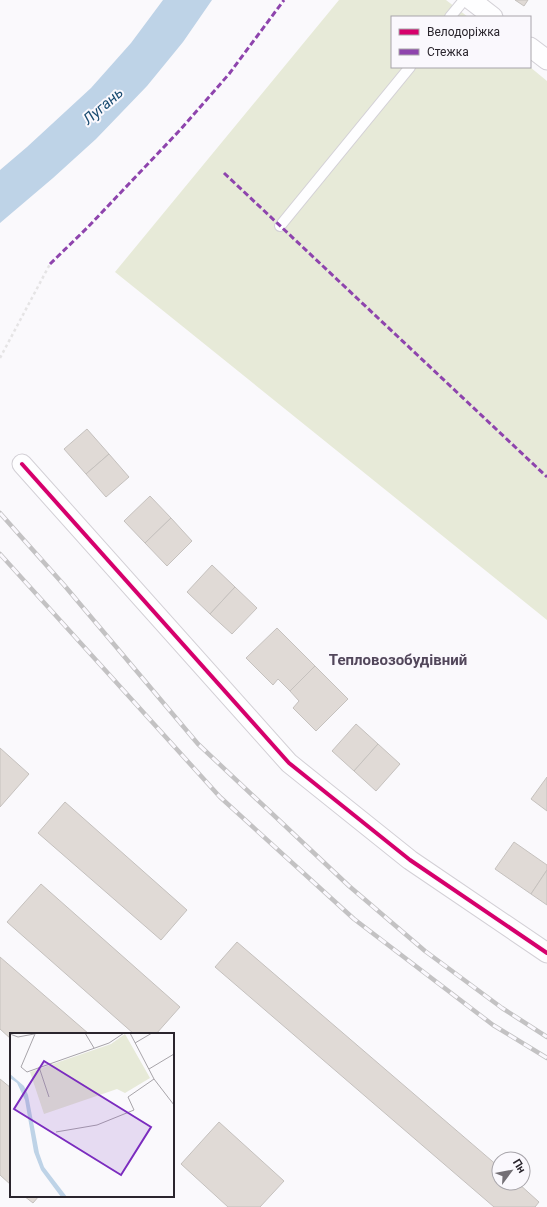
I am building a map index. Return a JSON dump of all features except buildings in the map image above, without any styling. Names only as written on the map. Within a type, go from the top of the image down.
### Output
[{"type":"street","points":[[471,0],[492,16]]},
{"type":"street","points":[[531,47],[547,60]]},
{"type":"street","points":[[22,464],[289,763],[410,860],[547,953]]},
{"type":"lane","points":[[451,16],[464,0]]},
{"type":"lane","points":[[280,226],[409,68]]},
{"type":"path","points":[[0,358],[50,264]]},
{"type":"green space","points":[[339,0],[446,0],[467,16],[391,16],[391,68],[531,68],[547,81],[547,620],[115,272]]},
{"type":"water","name":"Лугань","points":[[163,0],[212,0],[183,42],[147,86],[96,139],[0,223],[0,170],[91,88],[131,43]]},
{"type":"railway","points":[[0,513],[64,585],[198,744],[349,886],[425,951],[502,1008],[547,1037]]},
{"type":"railway","points":[[0,554],[220,797],[354,919],[493,1025],[547,1058]]},
{"type":"marked path","points":[[50,264],[88,227],[181,129],[229,74],[284,0]]},
{"type":"marked path","points":[[224,173],[547,477]]},
{"type":"cycle path","points":[[22,464],[289,763],[410,860],[547,953]]},
{"type":"district","name":"Тепловозобудівний","points":[[398,660]]}]
